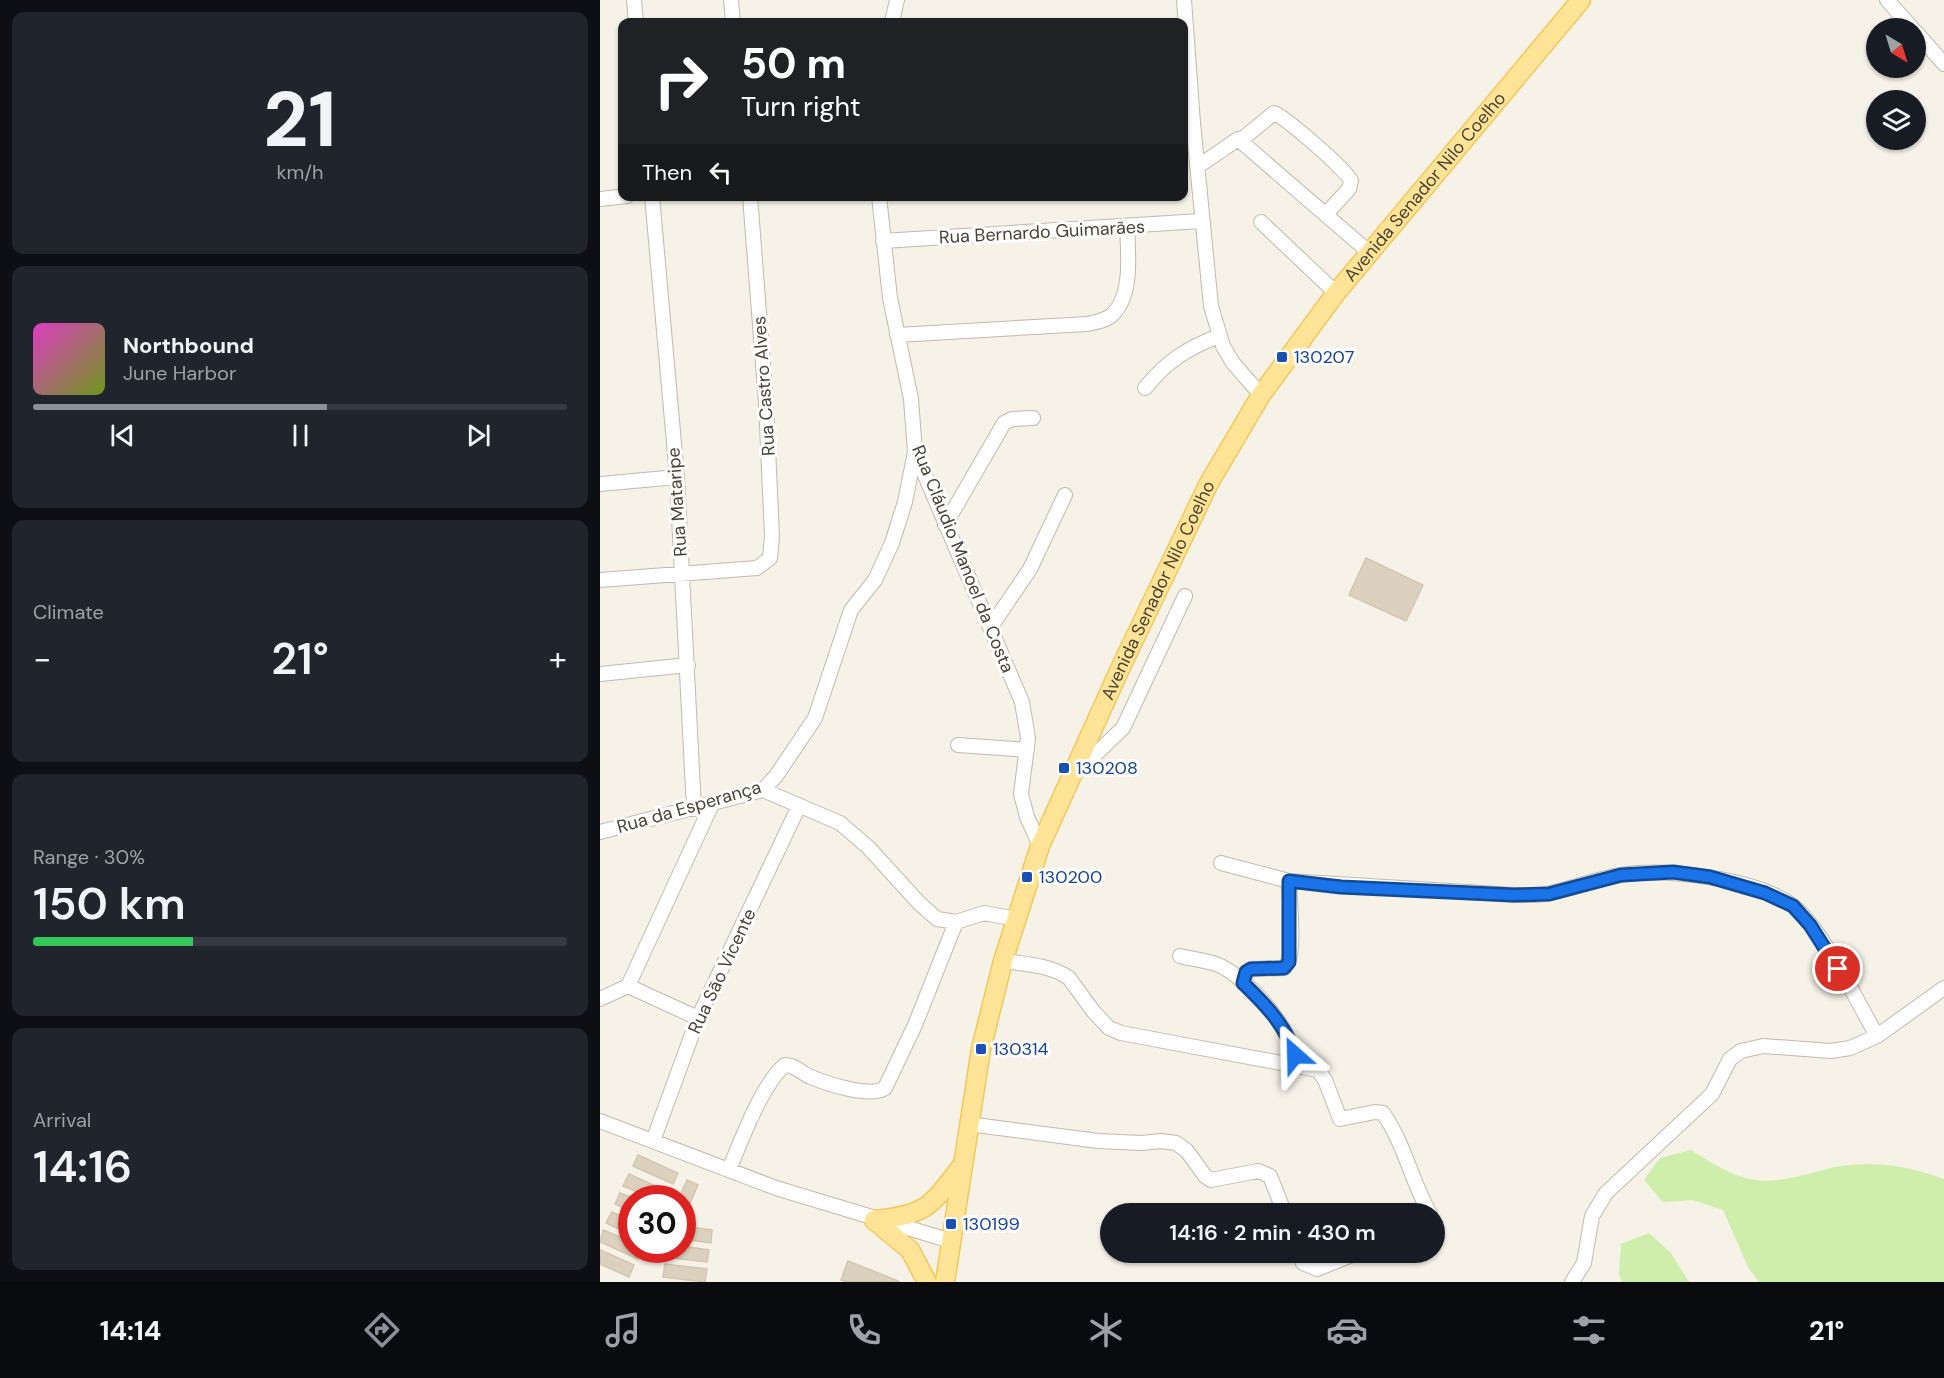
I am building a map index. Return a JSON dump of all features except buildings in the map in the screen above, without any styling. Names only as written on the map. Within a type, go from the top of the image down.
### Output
[{"type":"main road","name":"Avenida Senador Nilo Coelho","points":[[945,1282],[982,1042],[1016,919],[1040,846],[1181,539],[1219,465],[1261,395],[1336,293],[1581,0]]},
{"type":"main road","points":[[874,1220],[900,1218],[923,1210],[941,1194],[962,1166]]},
{"type":"main road","points":[[874,1220],[910,1250],[927,1282]]},
{"type":"street","points":[[634,0],[636,18]]},
{"type":"street","points":[[731,0],[733,18]]},
{"type":"street","points":[[893,18],[897,0]]},
{"type":"street","points":[[1184,0],[1185,18]]},
{"type":"street","points":[[1887,0],[1903,18]]},
{"type":"street","points":[[1926,43],[1944,64]]},
{"type":"street","points":[[1197,167],[1232,141],[1240,141],[1274,113],[1328,156],[1351,181],[1349,189],[1326,214]]},
{"type":"street","points":[[1188,123],[1197,167],[1211,306],[1219,336],[1233,363],[1261,395]]},
{"type":"street","points":[[1240,141],[1370,253]]},
{"type":"street","points":[[600,199],[618,197]]},
{"type":"street","name":"Rua Mataripe","points":[[652,201],[677,477],[694,809]]},
{"type":"street","name":"Rua Castro Alves","points":[[682,572],[757,568],[770,558],[772,536],[766,403],[750,201]]},
{"type":"street","name":"Rua Cláudio Manoel da Costa","points":[[879,201],[897,335],[911,399],[915,452],[1022,702],[1028,738],[1021,794],[1027,817],[1040,846]]},
{"type":"street","name":"Rua Bernardo Guimarães","points":[[883,241],[1202,221]]},
{"type":"street","points":[[1261,222],[1336,293]]},
{"type":"street","points":[[897,335],[1087,324],[1104,320],[1114,314],[1125,288],[1127,227]]},
{"type":"street","points":[[1145,388],[1176,356],[1219,336]]},
{"type":"street","points":[[945,525],[1004,423],[1012,419],[1033,418]]},
{"type":"street","name":"Rua da Esperança","points":[[601,834],[763,790],[776,776],[815,718],[851,610],[875,580],[892,543],[905,502],[915,452]]},
{"type":"street","points":[[600,484],[677,477]]},
{"type":"street","points":[[990,628],[1030,569],[1065,495]]},
{"type":"street","points":[[600,580],[682,572]]},
{"type":"street","points":[[1070,780],[1123,728],[1185,596]]},
{"type":"street","points":[[600,674],[688,665]]},
{"type":"street","points":[[958,745],[1027,750]]},
{"type":"street","points":[[763,790],[840,823],[855,834],[919,903],[938,918],[956,922],[984,914],[1016,919]]},
{"type":"street","points":[[600,999],[628,986],[712,804]]},
{"type":"street","name":"Rua São Vicente","points":[[653,1141],[698,1018],[799,806]]},
{"type":"street","points":[[1221,863],[1289,881],[1341,887],[1514,895],[1549,894],[1621,875],[1673,872],[1724,879],[1793,906],[1828,952],[1877,1036]]},
{"type":"street","points":[[1243,983],[1246,972],[1251,969],[1284,968],[1289,962],[1289,881]]},
{"type":"street","points":[[729,1170],[748,1125],[777,1073],[785,1065],[794,1067],[812,1078],[866,1092],[885,1088],[915,1025],[956,922]]},
{"type":"street","points":[[1180,956],[1217,964],[1243,983],[1270,1010],[1284,1030],[1295,1055],[1294,1064]]},
{"type":"street","points":[[1003,961],[1053,969],[1063,974],[1109,1028],[1121,1033],[1314,1068],[1322,1073],[1340,1119],[1375,1112],[1383,1113],[1392,1128],[1424,1203]]},
{"type":"street","points":[[628,986],[698,1018]]},
{"type":"street","points":[[1572,1282],[1584,1263],[1592,1216],[1606,1193],[1712,1094],[1730,1059],[1741,1051],[1763,1046],[1831,1051],[1850,1048],[1877,1036],[1944,988]]},
{"type":"street","points":[[600,1121],[729,1170],[874,1220],[951,1241]]},
{"type":"street","points":[[968,1124],[1098,1141],[1176,1143],[1187,1151],[1205,1176],[1211,1180],[1258,1171],[1265,1173],[1270,1176],[1281,1203]]},
{"type":"street","points":[[1304,1263],[1317,1269],[1332,1263]]},
{"type":"green space","points":[[1691,1150],[1719,1167],[1749,1179],[1782,1179],[1835,1167],[1877,1164],[1904,1168],[1944,1179],[1944,1282],[1759,1282],[1748,1267],[1723,1210],[1693,1200],[1663,1202],[1644,1180],[1660,1158]]},
{"type":"green space","points":[[1649,1233],[1671,1253],[1689,1282],[1622,1282],[1619,1274],[1621,1244]]},
{"type":"place","name":"130207","points":[[1282,357]]},
{"type":"place","name":"130208","points":[[1064,768]]},
{"type":"place","name":"130200","points":[[1027,877]]},
{"type":"place","name":"130314","points":[[981,1049]]},
{"type":"place","name":"130199","points":[[951,1224]]},
{"type":"route","points":[[1295,1055],[1291,1042],[1270,1010],[1243,983],[1246,972],[1251,969],[1284,968],[1289,962],[1291,932],[1289,881],[1341,887],[1514,895],[1549,894],[1621,875],[1673,872],[1724,879],[1765,893],[1793,906],[1810,925],[1838,969]]}]
